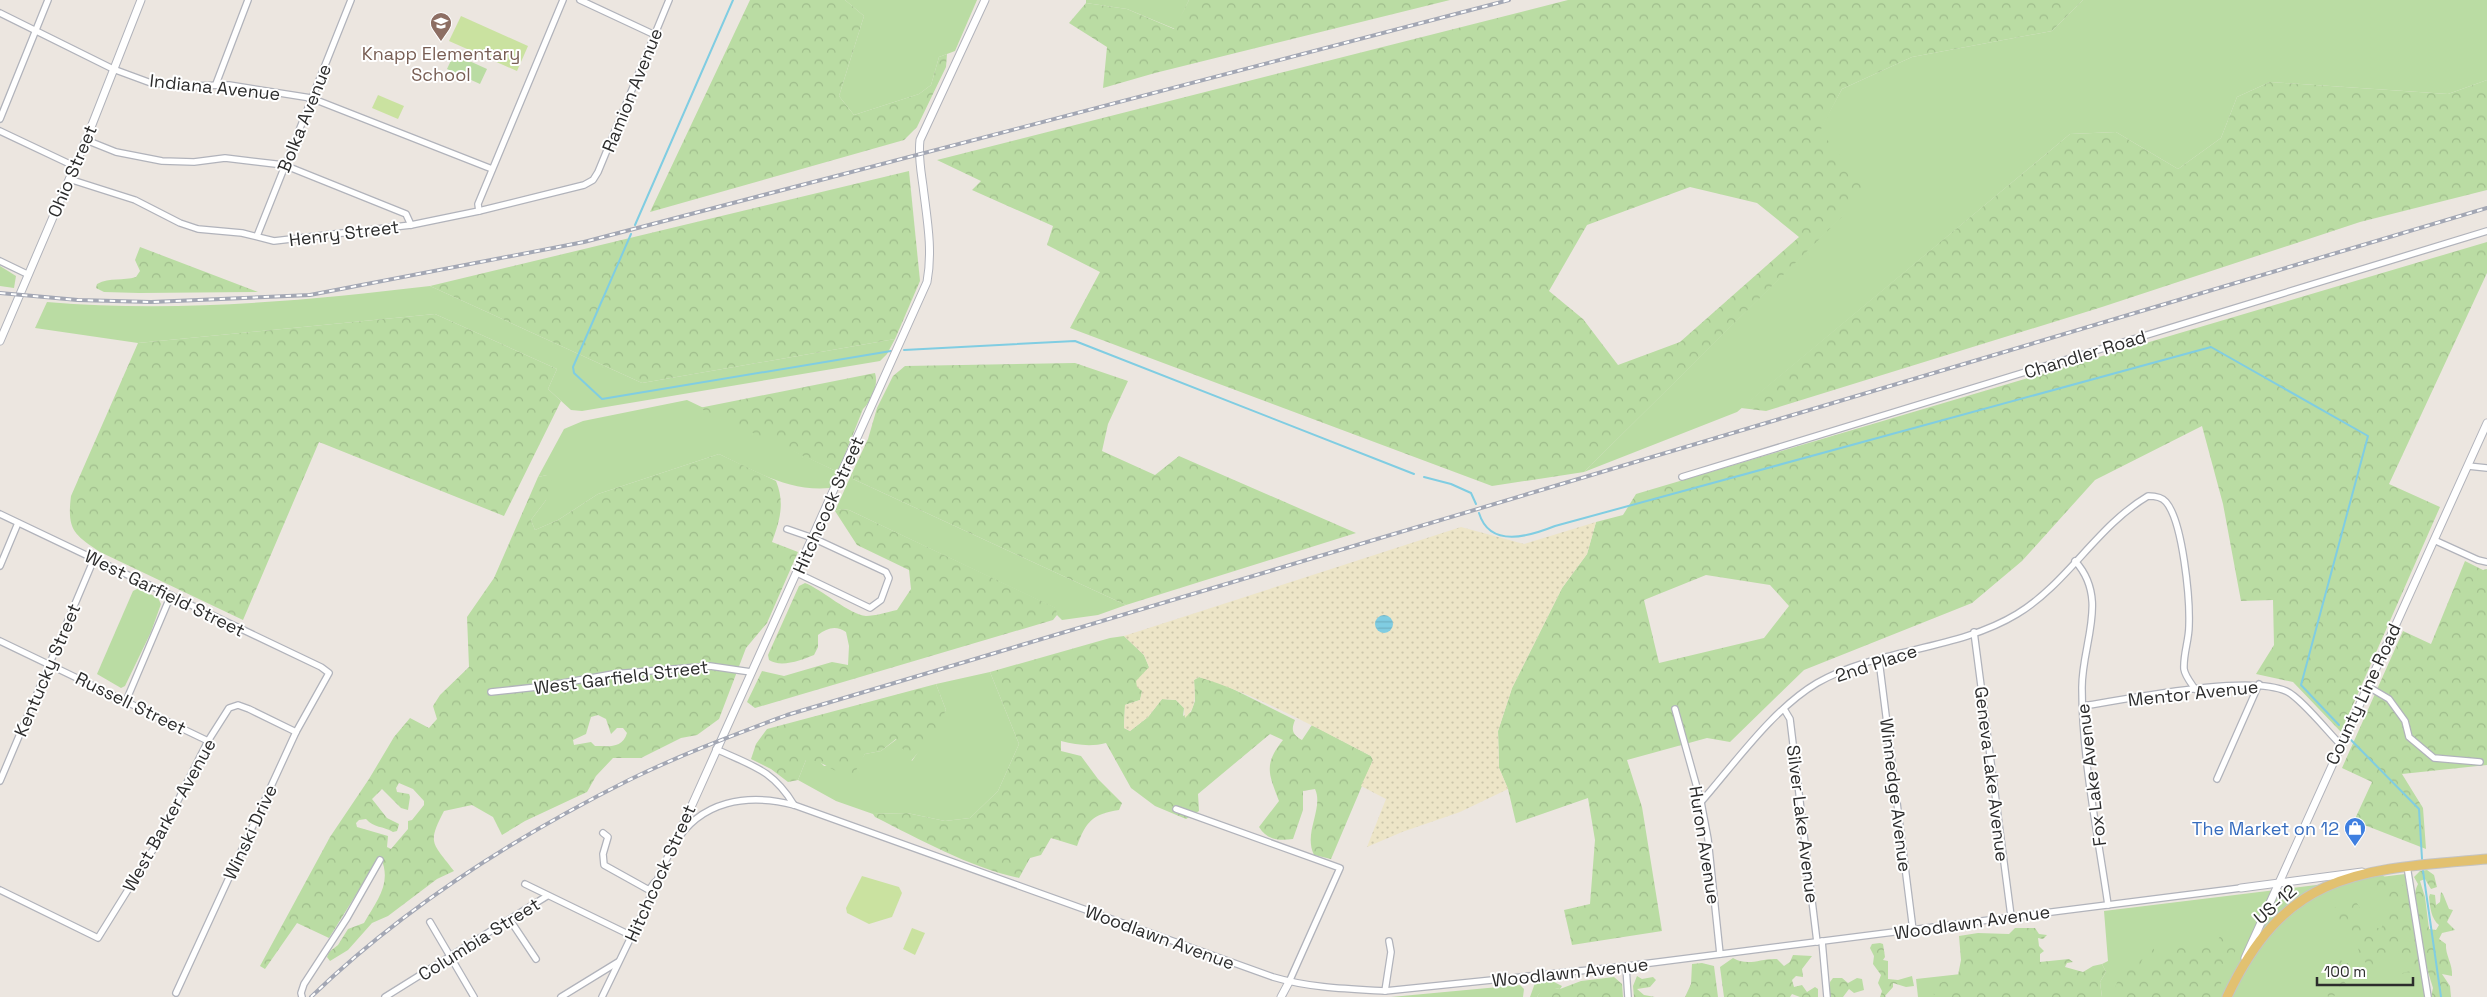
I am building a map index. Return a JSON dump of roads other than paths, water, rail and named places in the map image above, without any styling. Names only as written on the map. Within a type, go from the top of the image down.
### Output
[{"type":"main road","name":"US-12","points":[[2227,997],[2242,966],[2262,937],[2293,906],[2332,883],[2375,870],[2487,859]]},
{"type":"street","points":[[0,119],[48,0]]},
{"type":"street","name":"Ohio Street","points":[[0,341],[27,274],[70,179],[141,0]]},
{"type":"street","points":[[216,84],[218,73],[248,0]]},
{"type":"street","name":"Bolka Avenue","points":[[257,236],[351,0]]},
{"type":"street","points":[[479,211],[478,204],[562,0]]},
{"type":"street","points":[[580,0],[655,35]]},
{"type":"street","name":"Ramion Avenue","points":[[593,180],[669,0]]},
{"type":"street","name":"Hitchcock Street","points":[[602,997],[662,873],[927,282],[930,267],[930,240],[919,155],[920,140],[986,0]]},
{"type":"street","name":"Indiana Avenue","points":[[0,13],[113,69],[162,84],[216,84],[312,98],[492,169]]},
{"type":"street","points":[[0,131],[74,166]]},
{"type":"street","points":[[86,140],[116,152],[162,161],[194,162],[225,158],[284,165],[406,214],[411,225]]},
{"type":"street","name":"Henry Street","points":[[70,179],[135,200],[180,223],[198,229],[257,236],[274,241],[411,225],[479,211],[584,185],[593,180]]},
{"type":"street","name":"Chandler Road","points":[[1682,477],[2487,231]]},
{"type":"street","points":[[0,261],[27,274]]},
{"type":"street","name":"County Line Road","points":[[2242,966],[2277,883],[2487,423]]},
{"type":"street","points":[[2468,466],[2487,468]]},
{"type":"street","name":"2nd Place","points":[[1701,802],[1784,709],[1821,681],[1879,660],[2004,622],[2026,608],[2113,522],[2142,500],[2154,496],[2165,501],[2175,524],[2187,581],[2189,629],[2184,668],[2195,689]]},
{"type":"street","name":"West Garfield Street","points":[[0,514],[321,667],[329,674]]},
{"type":"street","points":[[0,566],[18,522]]},
{"type":"street","points":[[787,529],[813,538],[886,572],[888,578],[881,600],[874,607],[866,607],[797,573]]},
{"type":"street","points":[[2434,540],[2478,560],[2487,562]]},
{"type":"street","name":"Kentucky Street","points":[[0,782],[2,768],[51,665],[94,559]]},
{"type":"street","name":"Fox Lake Avenue","points":[[2075,561],[2088,579],[2093,596],[2092,623],[2081,688],[2083,725],[2108,905]]},
{"type":"street","points":[[126,700],[171,595]]},
{"type":"street","name":"Geneva Lake Avenue","points":[[1974,632],[2011,916]]},
{"type":"street","name":"Russell Street","points":[[0,641],[208,741]]},
{"type":"street","name":"Winnedge Avenue","points":[[1879,660],[1913,930]]},
{"type":"street","name":"West Garfield Street","points":[[490,692],[546,686],[614,674],[718,666],[751,672]]},
{"type":"street","name":"Winski Drive","points":[[176,992],[296,732],[329,674]]},
{"type":"street","points":[[2217,779],[2259,684]]},
{"type":"street","name":"Mentor Avenue","points":[[2083,706],[2195,689],[2259,684],[2287,691],[2340,744]]},
{"type":"street","points":[[2367,686],[2389,699],[2405,721],[2409,737],[2434,758],[2480,762]]},
{"type":"street","name":"West Barker Avenue","points":[[0,890],[98,938],[154,848],[208,741],[229,708],[238,705],[296,732]]},
{"type":"street","name":"Huron Avenue","points":[[1674,709],[1701,802],[1708,839],[1720,954]]},
{"type":"street","name":"Silver Lake Avenue","points":[[1784,709],[1790,719],[1827,997]]},
{"type":"street","points":[[716,749],[772,776],[782,785],[794,805]]},
{"type":"street","name":"Woodlawn Avenue","points":[[674,845],[698,818],[732,801],[760,798],[794,805],[1289,982],[1333,988],[1385,991],[1626,967],[2011,916],[2241,888]]},
{"type":"street","points":[[1176,809],[1340,868],[1281,997]]},
{"type":"street","points":[[603,833],[608,837],[603,854],[604,865],[608,868],[649,890],[662,873]]},
{"type":"street","points":[[302,997],[301,993],[304,984],[347,918],[380,860]]},
{"type":"street","points":[[2407,866],[2428,997]]},
{"type":"street","points":[[2241,888],[2375,870]]},
{"type":"street","points":[[525,884],[632,936]]},
{"type":"street","name":"Columbia Street","points":[[386,997],[547,896]]},
{"type":"street","points":[[510,920],[536,959]]},
{"type":"street","points":[[430,922],[474,997]]},
{"type":"street","points":[[1385,991],[1391,952],[1389,941]]},
{"type":"street","points":[[561,997],[618,962]]},
{"type":"street","points":[[1626,967],[1628,997]]},
{"type":"water","points":[[1380,615],[1388,615],[1393,620],[1391,631],[1380,633],[1375,628],[1375,620]]},
{"type":"waterway","points":[[635,225],[733,0]]},
{"type":"waterway","points":[[631,234],[573,367],[574,373],[602,399],[891,351]]},
{"type":"waterway","points":[[904,350],[1075,341],[1414,474]]},
{"type":"waterway","points":[[1479,513],[1484,524],[1492,532],[1501,536],[1523,536],[2211,347],[2368,436],[2301,685],[2339,725]]},
{"type":"waterway","points":[[1424,477],[1451,484],[1471,493],[1476,504]]},
{"type":"waterway","points":[[2351,740],[2419,809],[2422,859]]},
{"type":"waterway","points":[[2423,871],[2441,997]]},
{"type":"railway","points":[[0,293],[78,300],[151,302],[310,295],[584,242],[1509,0]]},
{"type":"railway","points":[[311,997],[346,964],[422,904],[462,876],[544,825],[648,771],[787,715],[2487,208]]},
{"type":"place","name":"Knapp Elementary School","points":[[441,42]]},
{"type":"place","name":"The Market on 12","points":[[2355,847]]}]
